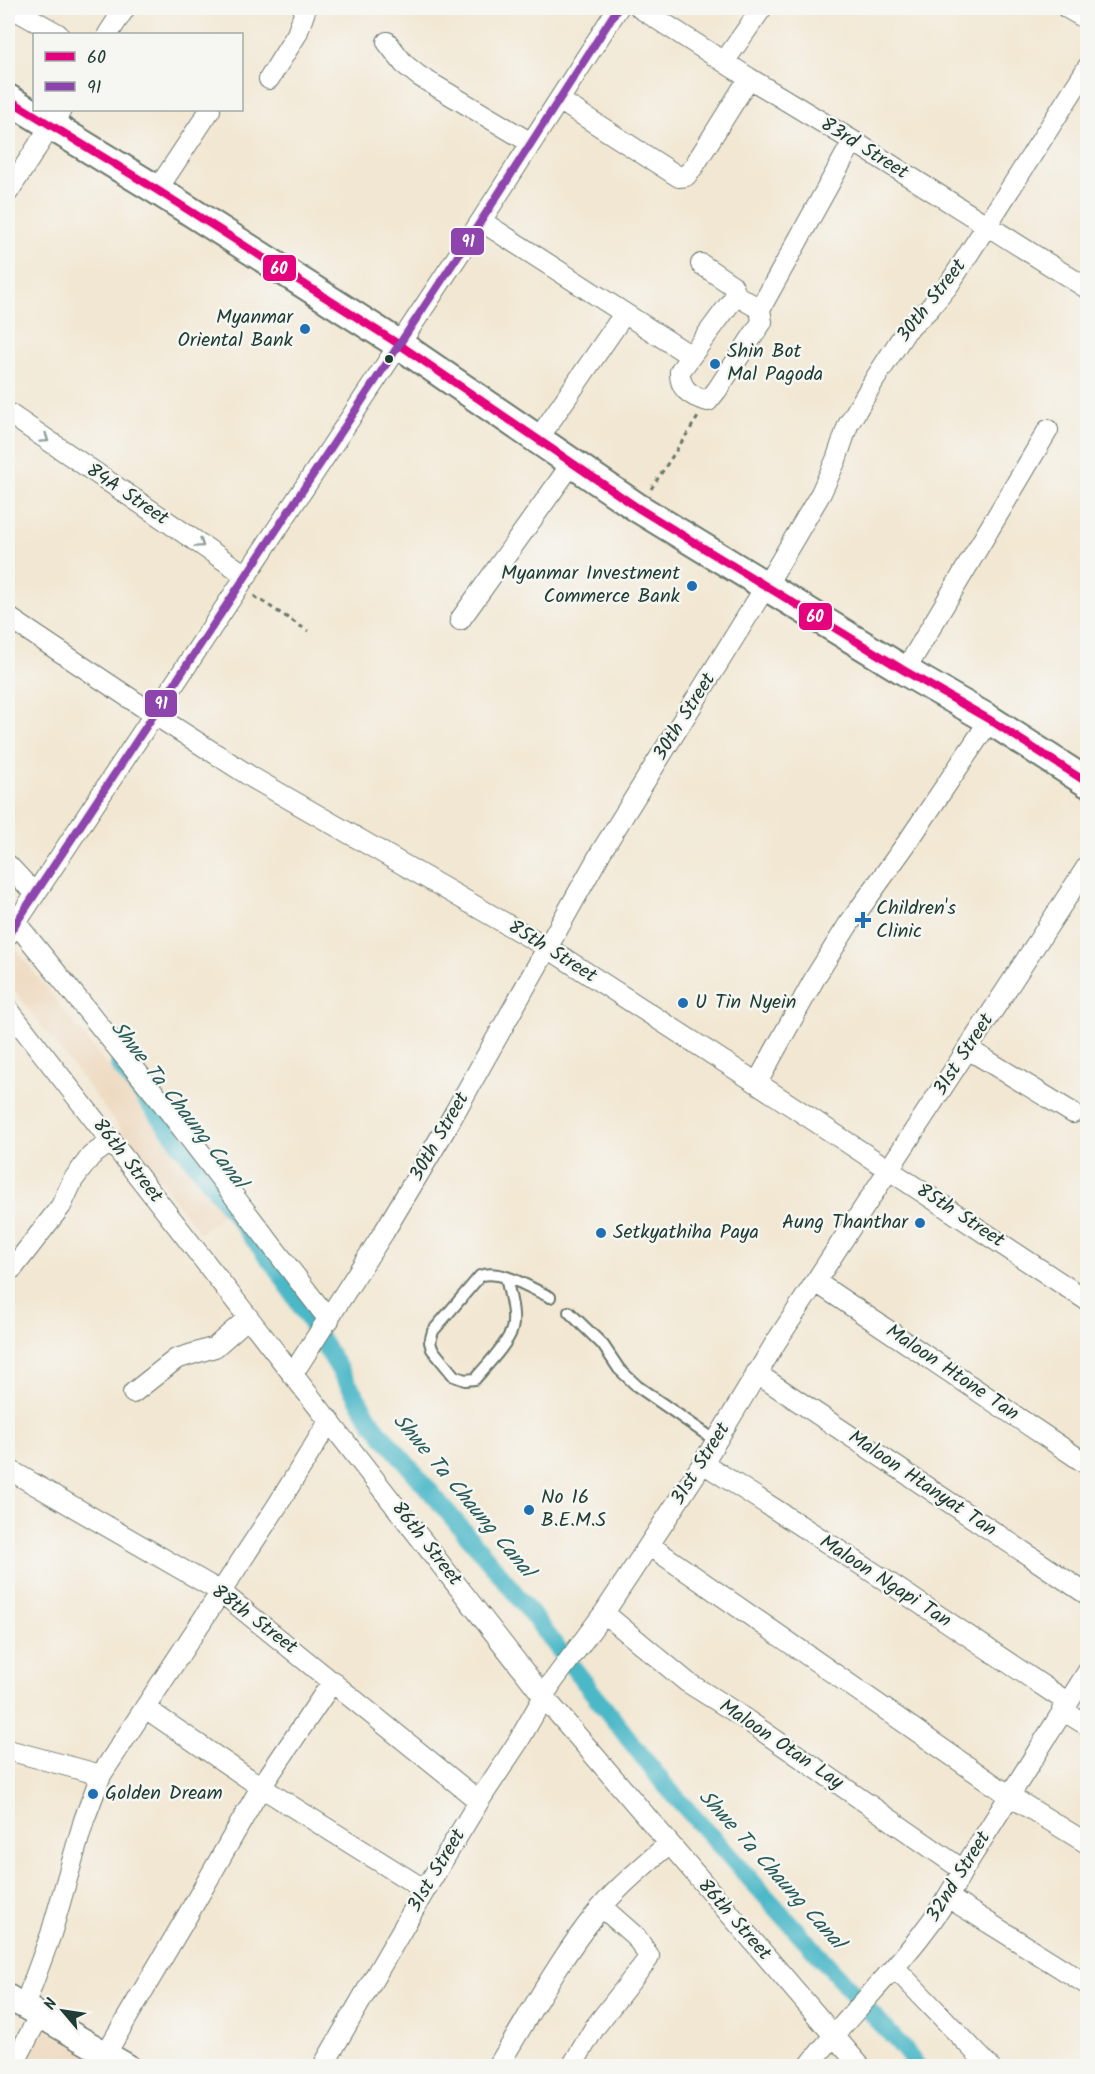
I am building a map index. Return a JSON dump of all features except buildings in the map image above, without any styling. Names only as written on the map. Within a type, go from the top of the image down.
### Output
[{"type":"main road","points":[[8,99],[33,108]]},
{"type":"main road","points":[[40,111],[56,117],[157,190],[400,345],[638,508],[905,671],[990,720],[1088,783]]},
{"type":"street","points":[[12,8],[56,33]]},
{"type":"street","points":[[109,33],[125,8]]},
{"type":"street","points":[[326,1325],[164,1105],[13,927],[400,345],[618,8]]},
{"type":"street","name":"83rd Street","points":[[640,8],[748,78],[853,141],[1088,289]]},
{"type":"street","points":[[724,62],[762,8]]},
{"type":"street","points":[[1067,8],[1088,20]]},
{"type":"street","points":[[269,79],[297,34],[304,9]]},
{"type":"street","points":[[387,42],[404,64],[419,76],[531,143]]},
{"type":"street","name":"30th Street","points":[[296,1370],[441,1137],[548,948],[572,900],[821,493],[848,425],[875,379],[906,331],[948,286],[1088,67]]},
{"type":"street","points":[[559,100],[679,177],[686,176],[694,166],[748,78]]},
{"type":"street","points":[[157,190],[209,111]]},
{"type":"street","points":[[8,192],[56,117]]},
{"type":"street","points":[[737,296],[680,371],[679,379],[682,387],[698,399],[708,401],[762,322],[760,309],[853,141]]},
{"type":"street","points":[[481,221],[691,356]]},
{"type":"street","points":[[701,264],[732,285],[737,296],[760,309]]},
{"type":"street","points":[[538,439],[624,314]]},
{"type":"street","name":"84A Street","points":[[8,413],[244,581]]},
{"type":"street","points":[[905,671],[1048,430]]},
{"type":"street","points":[[460,620],[573,462]]},
{"type":"street","name":"85th Street","points":[[8,616],[155,716],[253,778],[548,948],[1088,1301]]},
{"type":"street","points":[[757,1083],[816,976],[848,925],[990,720]]},
{"type":"street","name":"31st Street","points":[[322,2067],[425,1890],[548,1690],[604,1613],[703,1463],[756,1373],[1088,865]]},
{"type":"street","points":[[8,866],[35,894]]},
{"type":"street","name":"86th Street","points":[[8,1009],[248,1318],[296,1370],[330,1420],[548,1690],[668,1844],[839,2028],[860,2067]]},
{"type":"street","points":[[968,1049],[1073,1113]]},
{"type":"street","points":[[13,1268],[61,1206],[73,1179],[91,1156],[111,1141]]},
{"type":"street","name":"Maloon Htone Tan","points":[[816,1282],[1088,1465]]},
{"type":"street","points":[[133,1393],[176,1359],[215,1347],[248,1318]]},
{"type":"street","name":"Maloon Htanyat Tan","points":[[756,1373],[1088,1595]]},
{"type":"street","points":[[13,2067],[24,2006],[51,1934],[84,1820],[101,1775],[330,1420]]},
{"type":"street","name":"Maloon Ngapi Tan","points":[[703,1463],[888,1582],[1064,1706],[1088,1726]]},
{"type":"street","name":"88th Street","points":[[8,1469],[221,1592],[479,1801]]},
{"type":"street","points":[[649,1545],[1010,1796],[1088,1844]]},
{"type":"street","name":"Maloon Otan Lay","points":[[604,1613],[687,1682],[735,1712],[963,1870]]},
{"type":"street","name":"32nd Street","points":[[809,2067],[839,2028],[895,1968],[949,1898],[963,1870],[1088,1671]]},
{"type":"street","points":[[105,2055],[261,1787],[333,1681]]},
{"type":"street","points":[[145,1708],[261,1787],[425,1890]]},
{"type":"street","points":[[8,1750],[101,1775]]},
{"type":"street","points":[[498,2067],[579,1935],[602,1907],[668,1844]]},
{"type":"street","points":[[949,1898],[1088,1985]]},
{"type":"street","points":[[572,2067],[595,2027],[649,1956],[636,1937],[602,1907]]},
{"type":"street","points":[[895,1968],[989,2067]]},
{"type":"street","points":[[24,2006],[126,2067]]},
{"type":"lane","points":[[506,1277],[512,1313],[512,1329],[476,1379],[465,1380],[454,1376],[432,1349],[430,1342],[433,1331],[480,1276],[487,1273],[506,1277],[550,1297]]},
{"type":"lane","points":[[569,1312],[603,1346],[619,1369],[637,1386],[716,1441]]},
{"type":"path","points":[[638,508],[708,401]]},
{"type":"path","points":[[244,581],[308,631]]},
{"type":"shaded area","points":[[16,949],[223,1214],[200,1233],[8,982],[8,958]]},
{"type":"shaded area","points":[[45,2028],[111,2066],[21,2066]]},
{"type":"waterway","name":"Shwe Ta Chaung Canal","points":[[119,1065],[280,1273],[373,1424],[500,1574],[664,1784],[917,2066]]},
{"type":"transit line","name":"91","points":[[8,935],[481,221],[618,8]]},
{"type":"transit line","name":"60","points":[[8,99],[157,190],[400,345],[638,508],[905,671],[990,720],[1088,783]]},
{"type":"place","name":"Myanmar Oriental Bank","points":[[305,329]]},
{"type":"place","name":"Shin Bot Mal Pagoda","points":[[715,364]]},
{"type":"place","name":"Myanmar Investment Commerce Bank","points":[[692,586]]},
{"type":"place","name":"Children's Clinic","points":[[863,920]]},
{"type":"place","name":"U Tin Nyein","points":[[683,1003]]},
{"type":"place","name":"Aung Thanthar","points":[[920,1223]]},
{"type":"place","name":"Setkyathiha Paya","points":[[601,1233]]},
{"type":"place","name":"No 16 B.E.M.S","points":[[529,1510]]},
{"type":"place","name":"Golden Dream","points":[[93,1794]]}]
